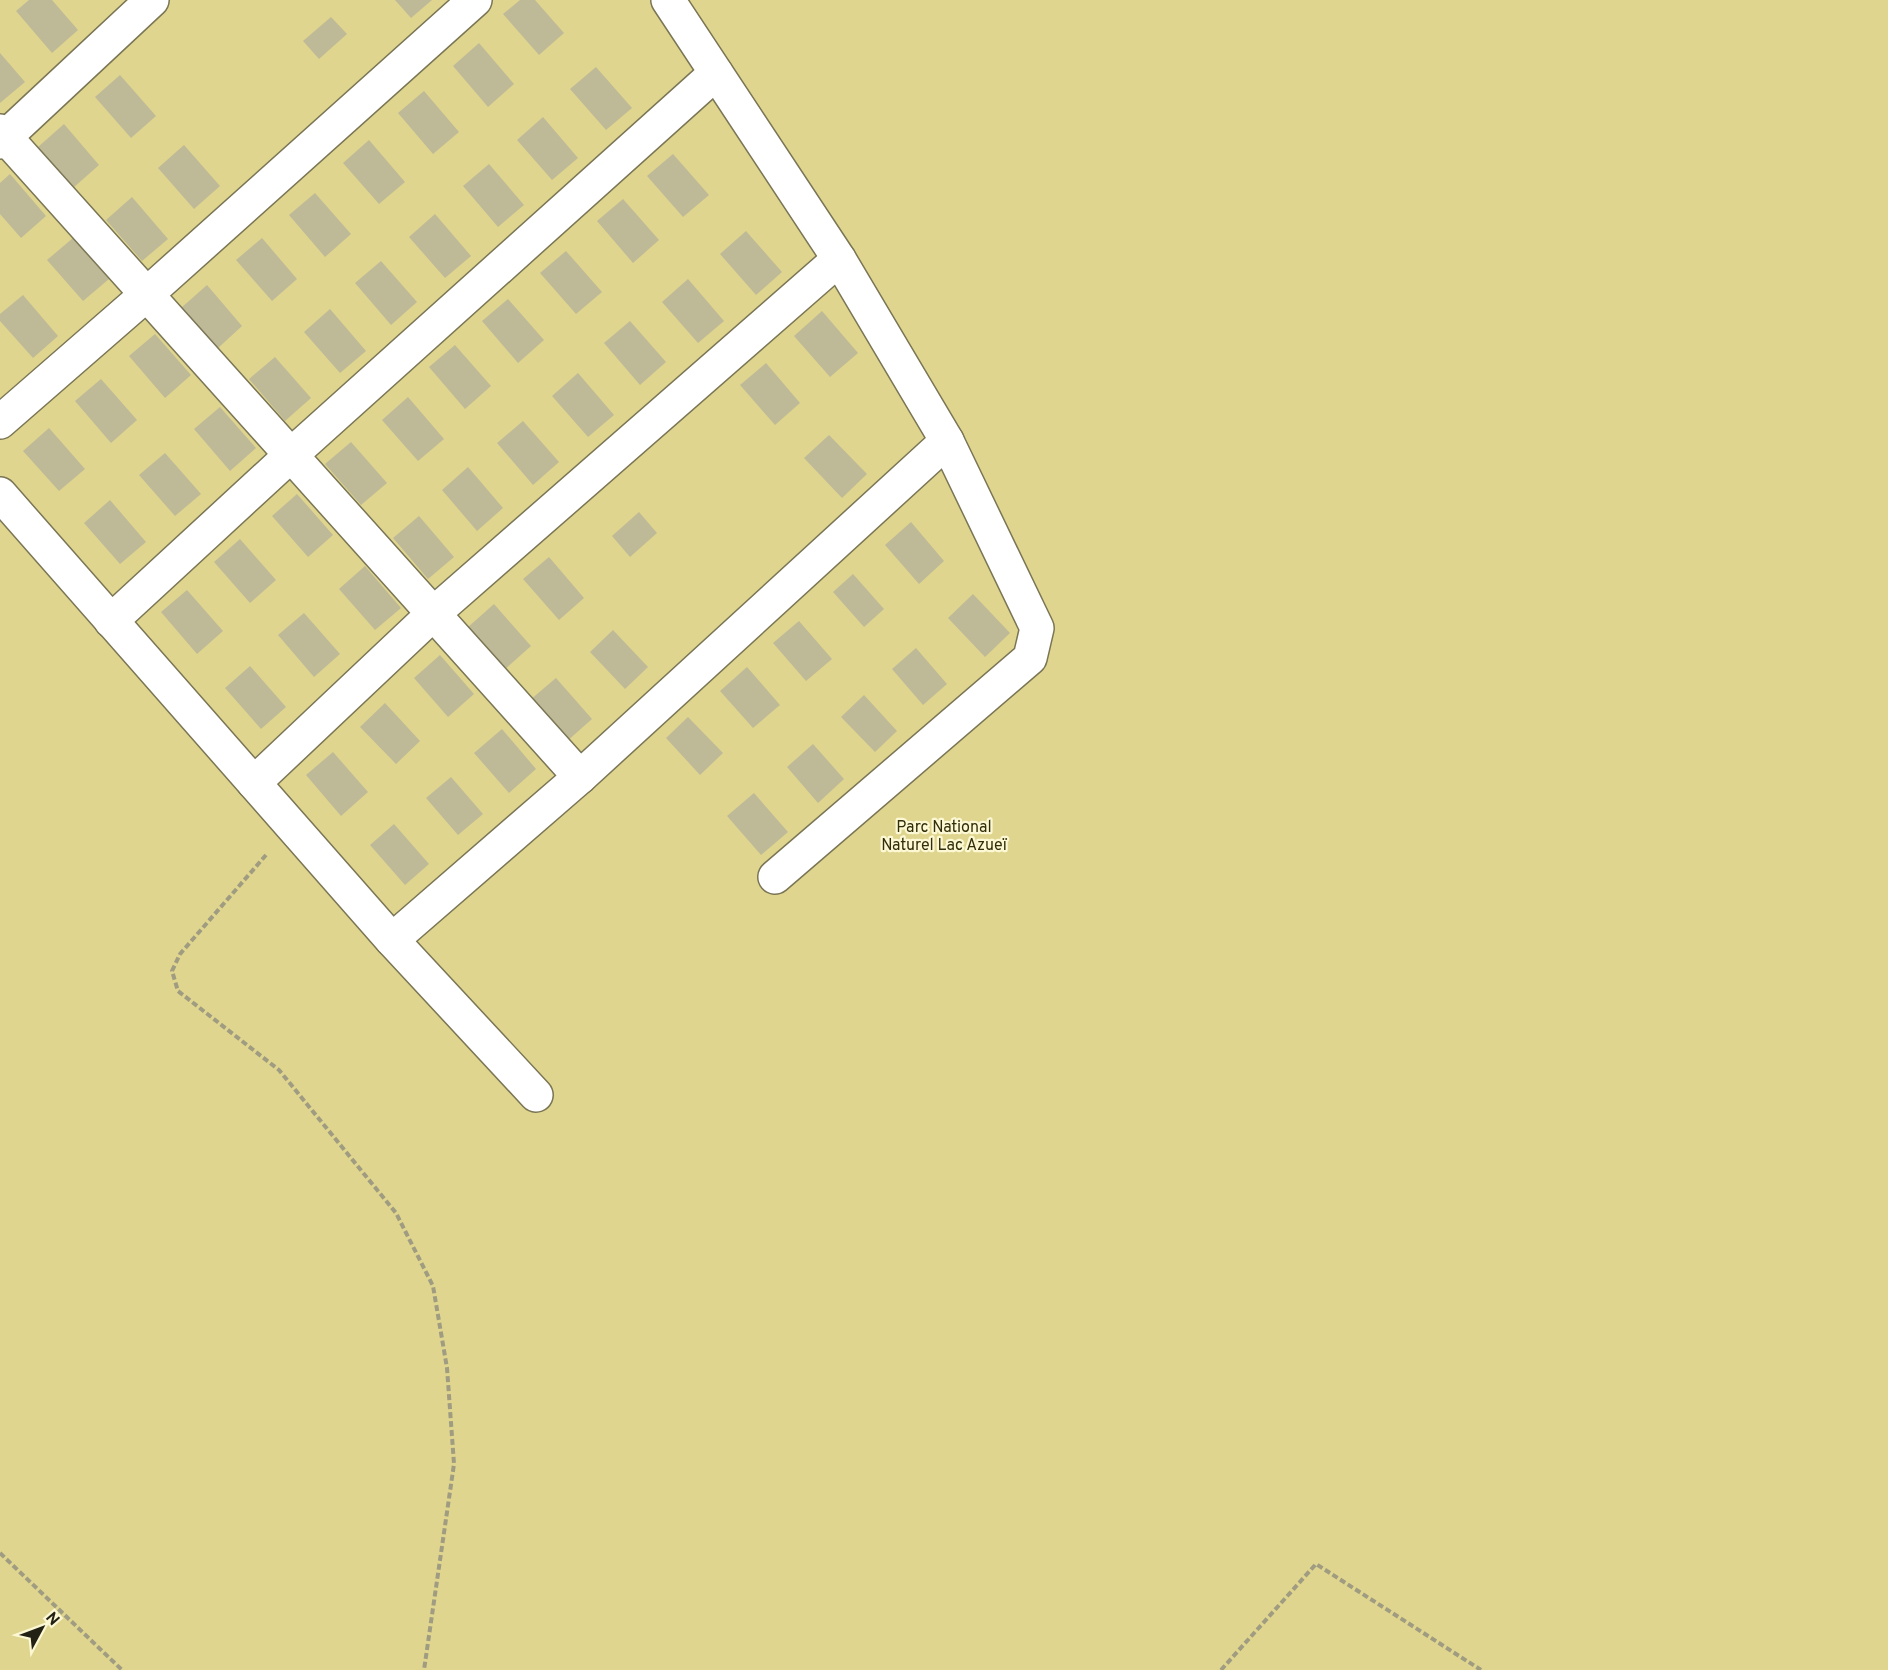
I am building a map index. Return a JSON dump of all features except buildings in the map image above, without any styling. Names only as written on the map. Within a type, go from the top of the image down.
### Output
[{"type":"street","points":[[152,0],[2,137],[147,294],[580,777]]},
{"type":"street","points":[[0,422],[147,294],[475,0]]},
{"type":"street","points":[[668,0],[839,259],[948,441],[1037,628],[1030,658],[775,877]]},
{"type":"street","points":[[111,621],[291,455],[716,74]]},
{"type":"street","points":[[254,783],[433,614],[839,259]]},
{"type":"street","points":[[392,940],[580,777],[948,441]]},
{"type":"street","points":[[0,494],[392,940],[536,1095]]},
{"type":"path","points":[[292,826],[180,954],[172,971],[178,991],[279,1070],[396,1213],[433,1287],[447,1368],[454,1464],[424,1670]]},
{"type":"path","points":[[0,1553],[122,1670]]},
{"type":"path","points":[[1221,1670],[1316,1564],[1481,1670]]},
{"type":"green space","name":"Parc National Naturel Lac Azueï","points":[[0,0],[1888,0],[1888,1670],[0,1670]]}]
